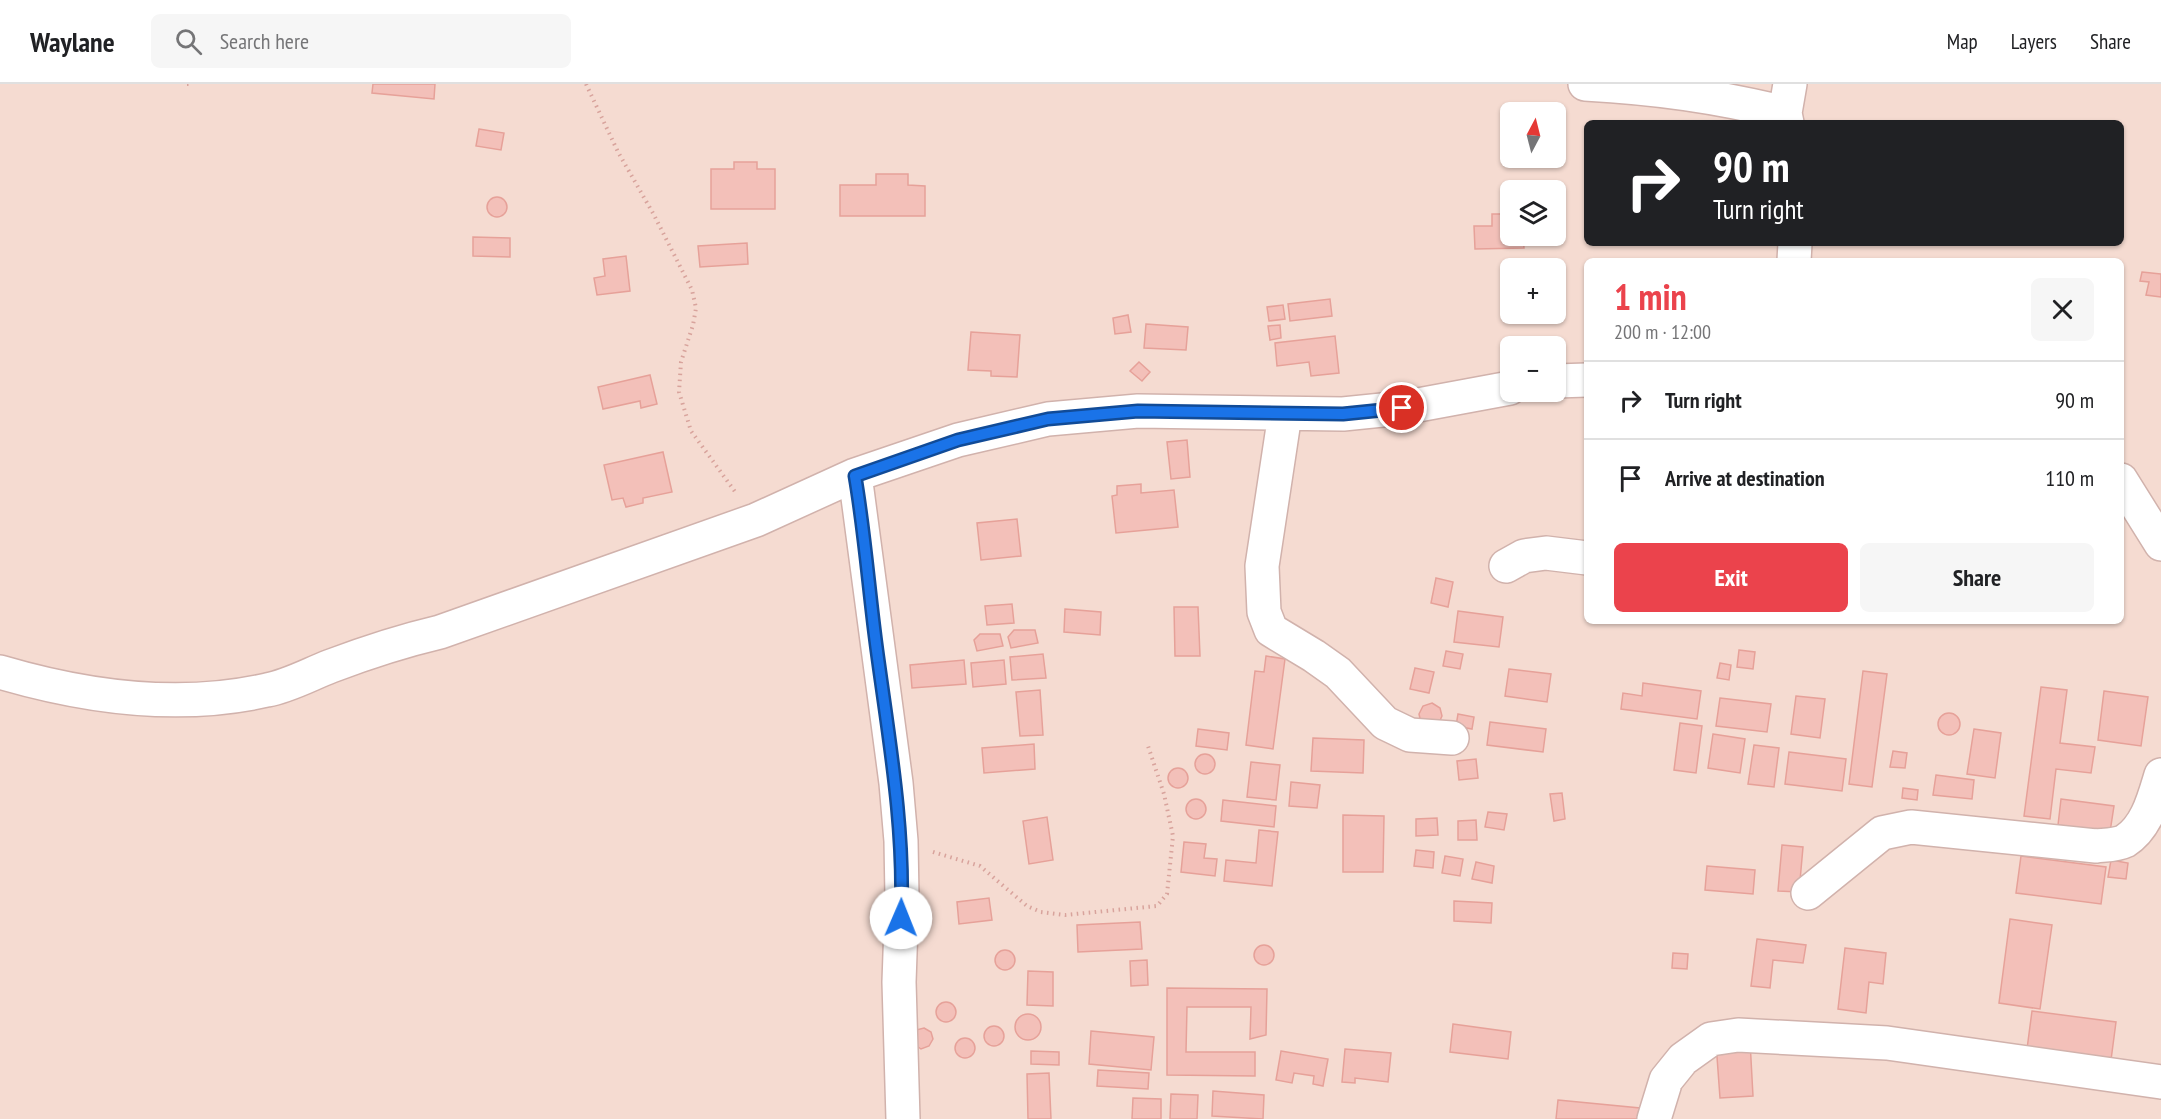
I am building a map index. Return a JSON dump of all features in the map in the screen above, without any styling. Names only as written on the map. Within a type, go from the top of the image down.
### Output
[{"type":"street","points":[[1585,84],[1684,92],[1787,107]]},
{"type":"street","points":[[1566,381],[1584,380]]},
{"type":"street","points":[[0,672],[30,681],[85,692],[162,701],[223,698],[269,690],[388,645],[440,632],[756,520],[855,476],[958,440],[1048,419],[1138,411],[1213,410],[1343,414],[1402,408],[1500,390]]},
{"type":"street","points":[[1285,414],[1262,566],[1264,612],[1271,630],[1338,673],[1385,723],[1410,735],[1452,738]]},
{"type":"street","points":[[855,476],[896,783],[901,841],[902,897],[898,982],[903,1119]]},
{"type":"street","points":[[2124,485],[2161,544]]},
{"type":"street","points":[[1506,566],[1524,556],[1546,553],[1584,558]]},
{"type":"street","points":[[1808,893],[1882,832],[1911,827],[2096,846],[2123,842],[2137,830],[2152,806],[2161,775]]},
{"type":"street","points":[[1654,1119],[1666,1080],[1683,1059],[1711,1039],[1738,1035],[1887,1043],[2161,1082]]},
{"type":"path","points":[[187,84],[192,84]]},
{"type":"path","points":[[586,84],[618,152],[654,215],[692,290],[696,308],[681,362],[679,392],[691,431],[756,520]]},
{"type":"path","points":[[901,841],[980,866],[1027,906],[1041,912],[1065,915],[1157,906],[1167,894],[1173,836],[1164,795],[1147,743]]},
{"type":"shaded area","points":[[0,84],[2161,84],[2161,1119],[0,1119]]},
{"type":"building","points":[[373,84],[435,84],[434,99],[372,93]]},
{"type":"building","points":[[479,129],[504,133],[501,150],[476,146]]},
{"type":"building","points":[[734,162],[757,162],[757,169],[775,169],[775,209],[711,209],[711,169],[734,169]]},
{"type":"building","points":[[876,174],[908,174],[908,185],[925,186],[925,216],[840,216],[840,185],[876,185]]},
{"type":"building","points":[[497,197],[504,200],[507,207],[504,214],[497,217],[490,214],[487,207],[490,200]]},
{"type":"building","points":[[1492,214],[1500,214],[1500,246],[1524,246],[1524,248],[1475,249],[1474,226],[1492,226]]},
{"type":"building","points":[[473,237],[510,238],[510,257],[473,256]]},
{"type":"building","points":[[747,243],[748,264],[700,267],[698,246]]},
{"type":"building","points":[[626,256],[630,291],[597,295],[594,278],[605,276],[603,259]]},
{"type":"building","points":[[2142,272],[2161,274],[2161,297],[2146,295],[2149,282],[2140,281]]},
{"type":"building","points":[[1330,299],[1332,316],[1290,321],[1288,304]]},
{"type":"building","points":[[1283,305],[1285,319],[1269,321],[1267,307]]},
{"type":"building","points":[[1128,315],[1131,332],[1115,334],[1113,318]]},
{"type":"building","points":[[1146,324],[1188,327],[1186,350],[1144,348]]},
{"type":"building","points":[[1280,325],[1281,338],[1270,340],[1268,326]]},
{"type":"building","points":[[971,332],[1020,335],[1017,377],[991,376],[991,371],[968,370]]},
{"type":"building","points":[[1335,336],[1339,373],[1311,376],[1309,362],[1277,366],[1275,343]]},
{"type":"building","points":[[1139,362],[1150,372],[1142,381],[1130,371]]},
{"type":"building","points":[[650,375],[657,404],[641,408],[640,401],[603,409],[598,387]]},
{"type":"building","points":[[1187,440],[1190,477],[1171,479],[1167,442]]},
{"type":"building","points":[[663,452],[672,492],[643,498],[643,503],[626,507],[623,498],[612,500],[604,465]]},
{"type":"building","points":[[1141,484],[1141,493],[1174,490],[1178,527],[1116,533],[1112,496],[1117,495],[1117,486]]},
{"type":"building","points":[[1017,519],[1021,556],[981,560],[977,523]]},
{"type":"building","points":[[1436,578],[1453,582],[1448,607],[1431,603]]},
{"type":"building","points":[[1012,604],[1014,623],[987,625],[985,606]]},
{"type":"building","points":[[1174,607],[1198,607],[1200,656],[1175,656]]},
{"type":"building","points":[[1065,609],[1101,612],[1100,635],[1064,632]]},
{"type":"building","points":[[1458,611],[1503,617],[1499,647],[1454,642]]},
{"type":"building","points":[[1014,630],[1035,630],[1038,643],[1011,648],[1008,637]]},
{"type":"building","points":[[980,634],[1000,634],[1003,646],[977,651],[974,640]]},
{"type":"building","points":[[1739,650],[1755,652],[1753,669],[1737,667]]},
{"type":"building","points":[[1446,651],[1463,654],[1460,669],[1443,666]]},
{"type":"building","points":[[1043,654],[1046,678],[1012,680],[1010,657]]},
{"type":"building","points":[[1266,656],[1285,659],[1273,749],[1246,745],[1255,671],[1264,672]]},
{"type":"building","points":[[964,660],[966,684],[912,688],[910,665]]},
{"type":"building","points":[[1004,660],[1006,684],[973,687],[971,663]]},
{"type":"building","points":[[1720,663],[1731,665],[1729,680],[1717,678]]},
{"type":"building","points":[[1415,668],[1434,672],[1429,693],[1410,689]]},
{"type":"building","points":[[1509,669],[1551,674],[1547,702],[1505,696]]},
{"type":"building","points":[[1863,671],[1887,674],[1872,787],[1849,784]]},
{"type":"building","points":[[1643,683],[1701,691],[1697,719],[1621,709],[1623,693],[1642,696]]},
{"type":"building","points":[[2041,687],[2067,690],[2060,743],[2095,747],[2091,773],[2056,769],[2050,819],[2024,816]]},
{"type":"building","points":[[1040,690],[1043,735],[1020,736],[1016,692]]},
{"type":"building","points":[[2104,691],[2148,697],[2141,746],[2098,740]]},
{"type":"building","points":[[1796,696],[1825,699],[1820,738],[1791,734]]},
{"type":"building","points":[[1720,698],[1771,704],[1767,732],[1716,726]]},
{"type":"building","points":[[1432,703],[1440,708],[1442,716],[1438,725],[1421,723],[1419,714],[1423,706]]},
{"type":"building","points":[[1949,713],[1957,716],[1960,724],[1957,732],[1949,735],[1941,732],[1938,724],[1941,716]]},
{"type":"building","points":[[1458,714],[1474,717],[1472,729],[1456,726]]},
{"type":"building","points":[[1490,722],[1546,729],[1543,752],[1487,745]]},
{"type":"building","points":[[1680,723],[1702,726],[1696,773],[1674,770]]},
{"type":"building","points":[[1198,729],[1229,733],[1227,750],[1196,746]]},
{"type":"building","points":[[1974,729],[2001,733],[1995,778],[1967,774]]},
{"type":"building","points":[[1713,734],[1745,739],[1740,773],[1708,768]]},
{"type":"building","points":[[1313,738],[1364,740],[1363,773],[1311,771]]},
{"type":"building","points":[[1034,744],[1035,769],[984,773],[982,748]]},
{"type":"building","points":[[1754,745],[1779,748],[1774,787],[1748,784]]},
{"type":"building","points":[[1893,751],[1907,753],[1905,768],[1890,767]]},
{"type":"building","points":[[1789,752],[1846,759],[1842,791],[1785,784]]},
{"type":"building","points":[[1205,754],[1212,757],[1215,764],[1212,771],[1205,774],[1198,771],[1195,764],[1198,757]]},
{"type":"building","points":[[1476,759],[1478,778],[1459,780],[1457,761]]},
{"type":"building","points":[[1251,762],[1280,765],[1276,800],[1247,797]]},
{"type":"building","points":[[1178,768],[1185,771],[1188,778],[1185,785],[1178,788],[1171,785],[1168,778],[1171,771]]},
{"type":"building","points":[[1936,775],[1974,780],[1972,799],[1933,795]]},
{"type":"building","points":[[1291,782],[1320,785],[1317,808],[1289,806]]},
{"type":"building","points":[[1903,788],[1918,790],[1917,800],[1902,798]]},
{"type":"building","points":[[1562,793],[1565,819],[1554,821],[1550,794]]},
{"type":"building","points":[[1196,799],[1203,802],[1206,809],[1203,816],[1196,819],[1189,816],[1186,809],[1189,802]]},
{"type":"building","points":[[2061,799],[2114,806],[2110,832],[2058,825]]},
{"type":"building","points":[[1223,800],[1276,806],[1274,827],[1221,821]]},
{"type":"building","points":[[1488,812],[1507,814],[1504,830],[1485,827]]},
{"type":"building","points":[[1343,815],[1384,816],[1383,872],[1343,872]]},
{"type":"building","points":[[1047,817],[1053,860],[1029,864],[1023,821]]},
{"type":"building","points":[[1437,818],[1438,835],[1416,836],[1416,819]]},
{"type":"building","points":[[1476,820],[1477,840],[1458,840],[1458,821]]},
{"type":"building","points":[[1259,830],[1278,832],[1272,886],[1224,881],[1226,860],[1256,863]]},
{"type":"building","points":[[1184,842],[1206,844],[1204,858],[1217,859],[1215,876],[1181,872]]},
{"type":"building","points":[[1782,845],[1803,847],[1799,892],[1778,891]]},
{"type":"building","points":[[1416,850],[1434,852],[1433,868],[1414,866]]},
{"type":"building","points":[[1445,856],[1463,859],[1460,876],[1442,873]]},
{"type":"building","points":[[2021,856],[2106,867],[2101,904],[2016,893]]},
{"type":"building","points":[[2111,860],[2128,863],[2126,879],[2108,877]]},
{"type":"building","points":[[1476,862],[1494,866],[1492,883],[1472,879]]},
{"type":"building","points":[[1707,866],[1755,870],[1753,894],[1705,890]]},
{"type":"building","points":[[989,898],[992,920],[959,924],[957,902]]},
{"type":"building","points":[[1454,901],[1492,903],[1491,923],[1454,921]]},
{"type":"building","points":[[2010,919],[2052,925],[2040,1009],[1999,1003]]},
{"type":"building","points":[[1140,922],[1142,949],[1078,952],[1077,925]]},
{"type":"building","points":[[1757,939],[1806,945],[1803,963],[1773,960],[1770,988],[1751,986]]},
{"type":"building","points":[[1264,945],[1271,948],[1274,955],[1271,962],[1264,965],[1257,962],[1254,955],[1257,948]]},
{"type":"building","points":[[1845,948],[1886,953],[1883,984],[1869,982],[1866,1013],[1838,1009]]},
{"type":"building","points":[[1005,950],[1012,953],[1015,960],[1012,967],[1005,970],[998,967],[995,960],[998,953]]},
{"type":"building","points":[[1673,953],[1688,954],[1687,969],[1672,968]]},
{"type":"building","points":[[1147,960],[1148,985],[1131,986],[1130,961]]},
{"type":"building","points":[[1028,971],[1053,972],[1053,1006],[1027,1005]]},
{"type":"building","points":[[1167,988],[1267,989],[1266,1035],[1250,1039],[1251,1007],[1187,1007],[1186,1052],[1255,1052],[1255,1076],[1167,1075]]},
{"type":"building","points":[[946,1002],[953,1005],[956,1012],[953,1019],[946,1022],[939,1019],[936,1012],[939,1005]]},
{"type":"building","points":[[2032,1011],[2116,1022],[2111,1060],[2027,1049]]},
{"type":"building","points":[[1028,1014],[1037,1018],[1041,1027],[1037,1036],[1028,1040],[1019,1036],[1015,1027],[1019,1018]]},
{"type":"building","points":[[1453,1024],[1511,1032],[1508,1059],[1450,1052]]},
{"type":"building","points":[[994,1026],[1001,1029],[1004,1036],[1001,1043],[994,1046],[987,1043],[984,1036],[987,1029]]},
{"type":"building","points":[[924,1028],[931,1032],[933,1039],[929,1046],[921,1049],[914,1044],[916,1030]]},
{"type":"building","points":[[1091,1031],[1154,1037],[1151,1070],[1089,1064]]},
{"type":"building","points":[[965,1038],[972,1041],[975,1048],[972,1055],[965,1058],[958,1055],[955,1048],[958,1041]]},
{"type":"building","points":[[1750,1041],[1753,1096],[1720,1098],[1716,1043]]},
{"type":"building","points":[[1345,1049],[1391,1053],[1388,1082],[1355,1078],[1355,1083],[1342,1082]]},
{"type":"building","points":[[1031,1051],[1059,1052],[1059,1065],[1031,1064]]},
{"type":"building","points":[[1281,1051],[1328,1059],[1323,1086],[1313,1084],[1314,1076],[1294,1073],[1292,1083],[1276,1080]]},
{"type":"building","points":[[1098,1070],[1149,1073],[1148,1089],[1097,1086]]},
{"type":"building","points":[[1049,1073],[1051,1119],[1028,1119],[1027,1074]]},
{"type":"building","points":[[1213,1091],[1264,1095],[1263,1119],[1212,1116]]},
{"type":"building","points":[[1171,1094],[1198,1095],[1197,1119],[1170,1119]]},
{"type":"building","points":[[1133,1098],[1161,1099],[1161,1119],[1132,1119]]},
{"type":"building","points":[[1558,1100],[1640,1108],[1639,1119],[1556,1119]]},
{"type":"route","points":[[901,918],[901,841],[896,783],[855,476],[958,440],[1048,419],[1138,411],[1213,410],[1343,414],[1402,408]]}]
